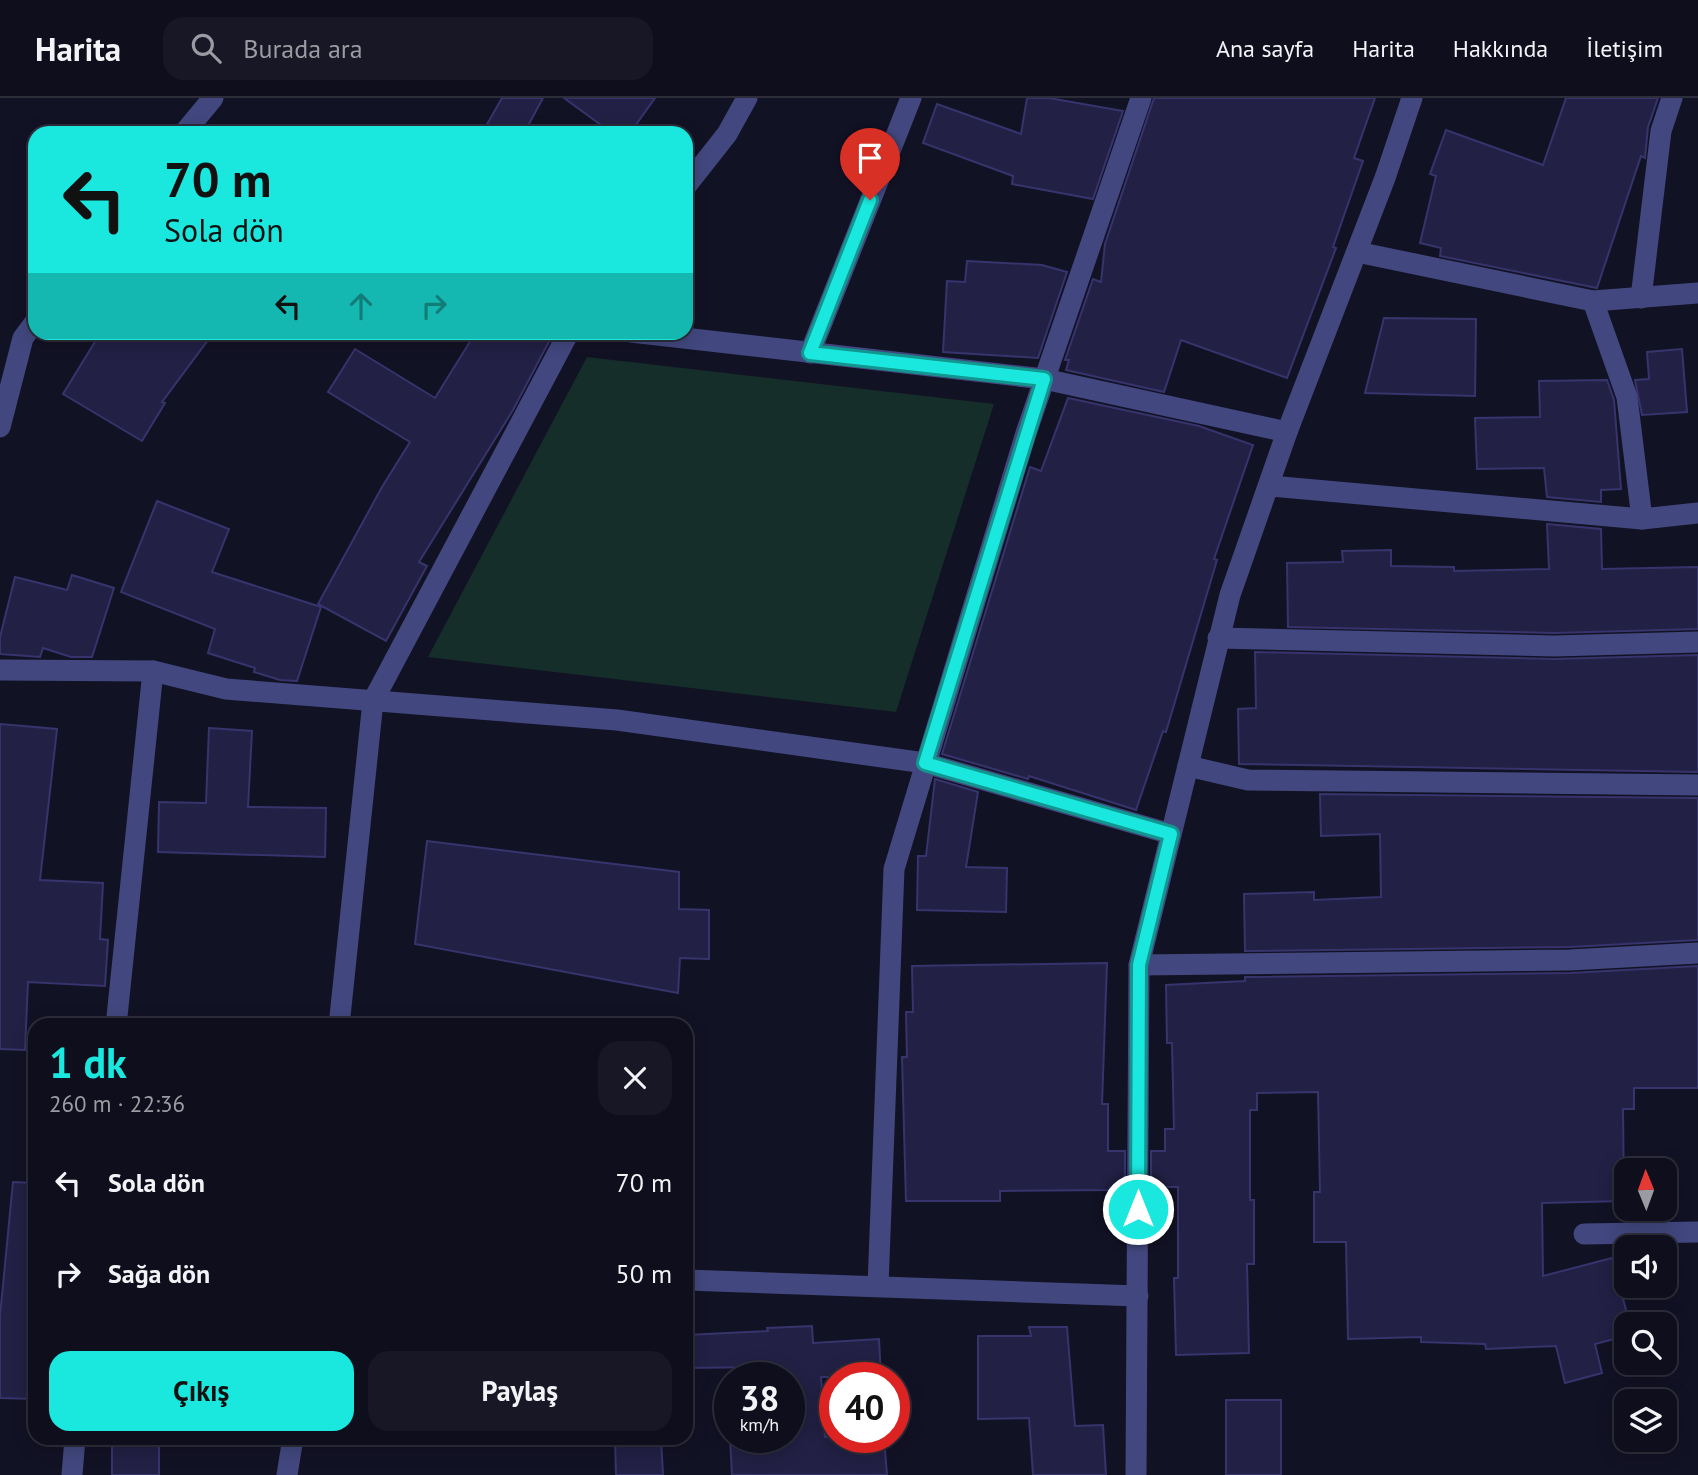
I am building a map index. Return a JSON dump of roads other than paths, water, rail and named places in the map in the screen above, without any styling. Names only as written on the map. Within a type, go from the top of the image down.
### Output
[{"type":"street","points":[[190,126],[213,98]]},
{"type":"street","points":[[693,177],[727,134],[747,98]]},
{"type":"street","points":[[810,353],[911,98]]},
{"type":"street","points":[[878,1286],[894,869],[1044,379],[1142,98]]},
{"type":"street","points":[[1136,1475],[1139,965],[1230,595],[1287,432],[1357,252],[1412,98]]},
{"type":"street","points":[[1641,298],[1661,131],[1672,98]]},
{"type":"street","points":[[1357,252],[1593,300],[1698,293]]},
{"type":"street","points":[[1593,300],[1627,397],[1642,519]]},
{"type":"street","points":[[0,427],[23,338],[28,331]]},
{"type":"street","points":[[693,339],[1044,379],[1287,432]]},
{"type":"street","points":[[340,1018],[373,701],[565,340]]},
{"type":"street","points":[[1270,486],[1642,519],[1698,513]]},
{"type":"street","points":[[1218,638],[1554,646],[1698,642]]},
{"type":"street","points":[[0,670],[153,671],[226,689],[617,720],[925,763],[1171,834]]},
{"type":"street","points":[[117,1018],[153,671]]},
{"type":"street","points":[[1188,766],[1248,779],[1698,785]]},
{"type":"street","points":[[1139,965],[1570,960],[1698,953]]},
{"type":"street","points":[[1584,1234],[1698,1232]]},
{"type":"street","points":[[693,1280],[1138,1296]]},
{"type":"street","points":[[72,1475],[74,1445]]},
{"type":"street","points":[[287,1475],[292,1445]]}]
